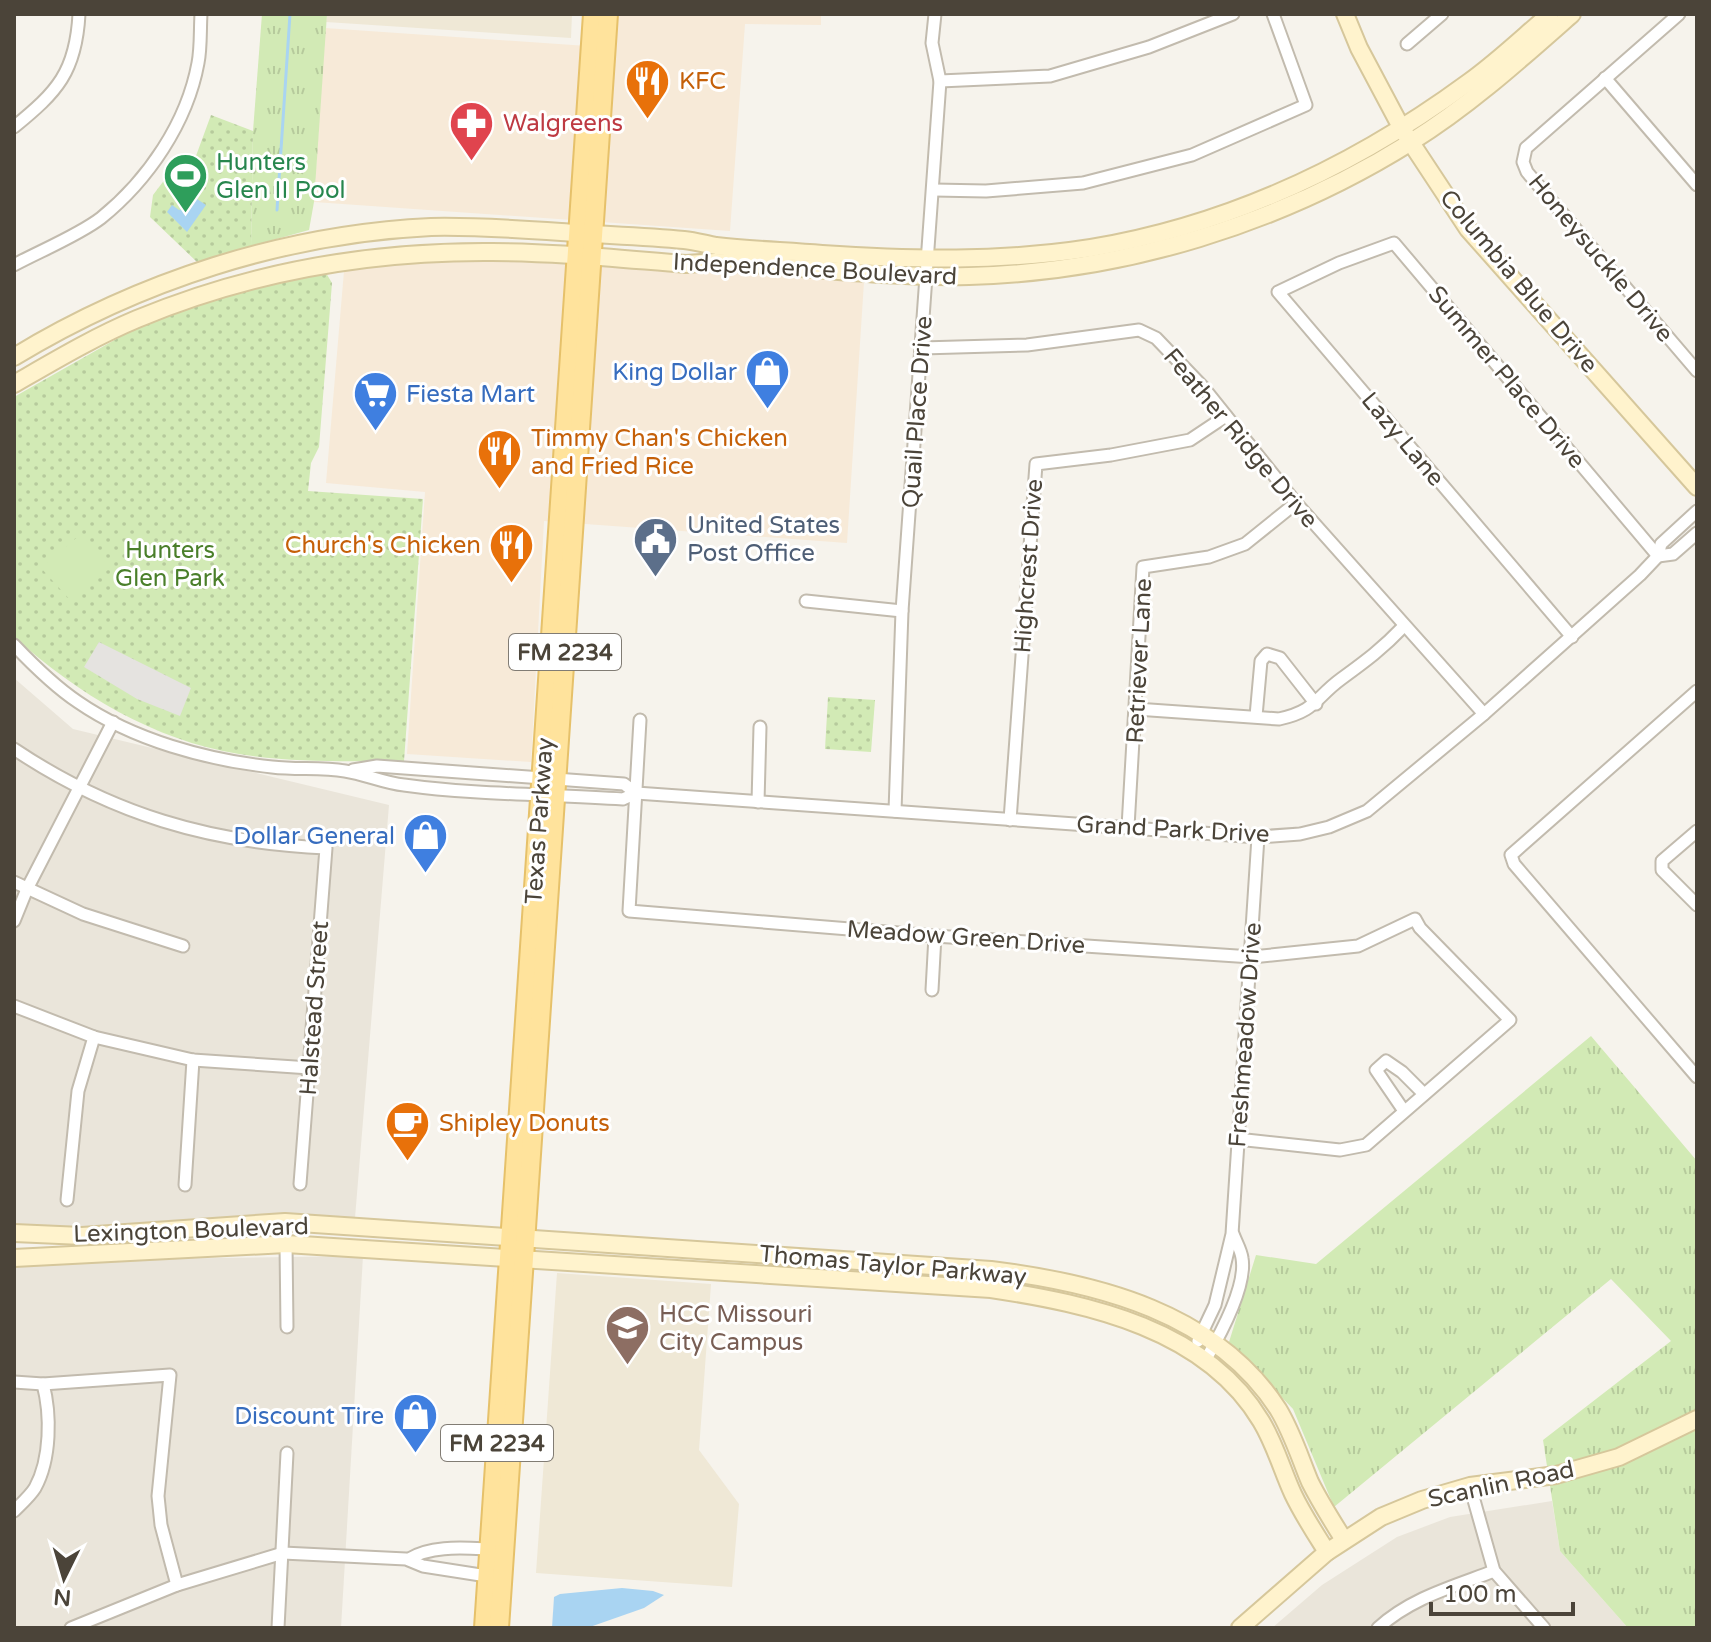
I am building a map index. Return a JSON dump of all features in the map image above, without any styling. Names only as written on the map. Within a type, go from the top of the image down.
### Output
[{"type":"main road","name":"Texas Parkway","points":[[484,1628],[495,1577],[549,786],[567,625],[575,504],[593,14]]},
{"type":"main road","name":"Texas Parkway","points":[[585,234],[608,14]]},
{"type":"main road","name":"Texas Parkway","points":[[549,786],[553,597],[561,471],[584,258]]},
{"type":"main road","points":[[561,471],[570,481],[569,493],[575,504]]},
{"type":"main road","points":[[553,597],[561,603],[560,618],[567,625]]},
{"type":"main road","name":"Texas Parkway","points":[[499,1628],[490,1549],[517,1258]]},
{"type":"street","points":[[14,127],[48,99],[69,68],[79,14]]},
{"type":"street","points":[[14,265],[100,219],[136,184],[162,150],[181,115],[198,64],[201,14]]},
{"type":"street","name":"Quail Place Drive","points":[[895,811],[902,611],[940,81],[932,43],[935,14]]},
{"type":"street","points":[[940,81],[1050,76],[1149,47],[1233,14]]},
{"type":"street","points":[[934,190],[986,191],[1083,183],[1192,155],[1306,105],[1273,14]]},
{"type":"street","name":"Columbia Blue Drive","points":[[1345,14],[1359,48],[1407,135],[1468,229],[1697,487]]},
{"type":"street","points":[[1407,44],[1442,14]]},
{"type":"street","name":"Independence Boulevard","points":[[14,384],[136,320],[189,300],[239,283],[340,262],[464,252],[686,264],[744,256],[1024,272],[1092,255],[1157,250],[1339,182],[1407,135],[1546,23],[1572,14]]},
{"type":"street","points":[[1679,14],[1605,78],[1697,185]]},
{"type":"street","name":"Honeysuckle Drive","points":[[1605,78],[1526,148],[1523,162],[1527,172],[1697,371]]},
{"type":"street","name":"Independence Boulevard","points":[[14,357],[57,331],[114,303],[191,274],[281,249],[340,238],[430,227],[503,228],[688,240],[744,256]]},
{"type":"street","points":[[340,238],[340,262]]},
{"type":"street","name":"Summer Place Drive","points":[[1339,263],[1394,243],[1658,556]]},
{"type":"street","name":"Lazy Lane","points":[[1339,263],[1278,292],[1572,637]]},
{"type":"street","name":"Feather Ridge Drive","points":[[922,348],[1027,345],[1139,330],[1156,338],[1226,416],[1296,503],[1484,714]]},
{"type":"street","points":[[57,331],[68,353]]},
{"type":"street","name":"Highcrest Drive","points":[[1010,820],[1036,464],[1111,455],[1190,440],[1226,416]]},
{"type":"street","name":"Retriever Lane","points":[[1128,827],[1143,567],[1209,557],[1245,544],[1296,503]]},
{"type":"street","name":"Grand Park Drive","points":[[14,645],[48,679],[79,703],[113,722],[196,753],[274,767],[345,771],[403,785],[624,784],[636,793],[1258,837],[1300,834],[1329,827],[1367,811],[1572,637],[1658,556],[1661,544],[1697,511]]},
{"type":"street","name":"Grand Park Drive","points":[[1658,556],[1673,554],[1697,533]]},
{"type":"street","points":[[806,601],[902,611]]},
{"type":"street","points":[[1136,709],[1279,719],[1300,714],[1316,704],[1338,681],[1375,656],[1404,626]]},
{"type":"street","points":[[1256,716],[1261,661],[1267,654],[1280,658],[1316,704]]},
{"type":"street","points":[[1697,691],[1511,855],[1514,864],[1697,1077]]},
{"type":"street","points":[[636,793],[640,720]]},
{"type":"street","points":[[14,921],[27,889],[113,722]]},
{"type":"street","points":[[758,802],[760,727]]},
{"type":"street","points":[[14,749],[78,788]]},
{"type":"street","name":"Grand Park Drive","points":[[345,771],[377,766],[549,786]]},
{"type":"street","name":"Halstead Street","points":[[78,788],[160,822],[212,836],[326,848],[300,1184]]},
{"type":"street","name":"Meadow Green Drive","points":[[636,793],[629,911],[1252,957],[1358,946],[1415,919],[1420,928],[1510,1020],[1424,1094]]},
{"type":"street","points":[[1697,831],[1662,861],[1662,870],[1697,905]]},
{"type":"street","name":"Freshmeadow Drive","points":[[1199,1355],[1209,1338],[1232,1234],[1258,837]]},
{"type":"street","points":[[14,882],[83,914],[183,946]]},
{"type":"street","points":[[932,990],[935,936]]},
{"type":"street","points":[[14,1006],[94,1037],[193,1060],[310,1068]]},
{"type":"street","points":[[67,1200],[78,1091],[94,1037]]},
{"type":"street","points":[[185,1185],[193,1060]]},
{"type":"street","points":[[1237,1139],[1340,1150],[1366,1145],[1424,1094],[1386,1061],[1376,1070],[1404,1111]]},
{"type":"street","name":"Lexington Boulevard","points":[[14,1233],[82,1236],[285,1222],[518,1239]]},
{"type":"street","points":[[320,1245],[321,1224]]},
{"type":"street","points":[[125,1233],[127,1252]]},
{"type":"street","name":"Freshmeadow Drive","points":[[1199,1355],[1239,1284],[1242,1259],[1232,1234]]},
{"type":"street","name":"Thomas Taylor Parkway","points":[[518,1239],[1019,1273],[1128,1300],[1209,1338],[1247,1369],[1280,1413],[1311,1483],[1344,1540]]},
{"type":"street","points":[[286,1244],[287,1327]]},
{"type":"street","name":"Lexington Boulevard","points":[[14,1258],[286,1244],[517,1258]]},
{"type":"street","points":[[679,1269],[681,1249]]},
{"type":"street","name":"Thomas Taylor Parkway","points":[[517,1258],[1003,1291],[1085,1308],[1150,1330],[1199,1355],[1244,1396],[1260,1420],[1305,1519],[1327,1552]]},
{"type":"street","points":[[14,1382],[43,1384],[170,1375],[158,1496],[161,1525],[177,1585]]},
{"type":"street","points":[[14,1511],[34,1489],[44,1463],[48,1404],[43,1384]]},
{"type":"street","name":"Scanlin Road","points":[[1240,1628],[1327,1552],[1381,1517],[1422,1500],[1470,1486],[1556,1475],[1619,1457],[1697,1419]]},
{"type":"street","points":[[278,1628],[287,1453]]},
{"type":"street","points":[[1470,1486],[1494,1571],[1544,1628]]},
{"type":"street","points":[[409,1559],[422,1551],[490,1549]]},
{"type":"street","points":[[71,1628],[177,1585],[283,1553],[409,1559],[423,1566],[495,1577]]},
{"type":"street","points":[[1378,1628],[1395,1612],[1422,1598],[1494,1571]]},
{"type":"shaded area","points":[[327,14],[572,14],[571,38],[326,22]]},
{"type":"shaded area","points":[[618,14],[821,14],[821,25],[745,24],[730,231],[314,202],[325,28],[616,48]]},
{"type":"shaded area","points":[[522,259],[864,282],[847,543],[544,521],[531,762],[407,754],[425,492],[326,483],[344,271],[359,265]]},
{"type":"shaded area","points":[[99,642],[191,688],[180,716],[137,699],[84,667]]},
{"type":"shaded area","points":[[14,678],[73,729],[389,805],[355,1218],[14,1231]]},
{"type":"shaded area","points":[[363,1256],[341,1628],[14,1628],[14,1261]]},
{"type":"shaded area","name":"HCC Missouri City Campus","points":[[557,1273],[711,1284],[699,1450],[739,1504],[732,1587],[536,1573]]},
{"type":"shaded area","points":[[1552,1501],[1560,1551],[1628,1628],[1272,1628],[1322,1585],[1397,1537],[1450,1517]]},
{"type":"green space","points":[[262,14],[327,14],[314,202],[309,230],[251,246],[253,131]]},
{"type":"green space","points":[[211,115],[253,131],[251,246],[197,262],[150,217],[153,195],[178,162],[193,164]]},
{"type":"green space","name":"Hunters Glen Park","points":[[313,272],[326,273],[332,283],[319,447],[311,463],[308,491],[423,499],[404,761],[259,757],[177,738],[118,712],[64,677],[14,637],[14,397],[141,325],[235,288]]},
{"type":"green space","points":[[81,534],[110,568],[71,601],[41,568]]},
{"type":"green space","points":[[828,697],[875,700],[871,752],[825,749]]},
{"type":"green space","points":[[1591,1036],[1697,1161],[1697,1628],[1628,1628],[1560,1551],[1543,1440],[1671,1341],[1611,1279],[1334,1507],[1293,1409],[1229,1342],[1256,1255],[1316,1264]]},
{"type":"water","name":"Hunters Glen II Pool","points":[[191,195],[206,205],[187,232],[167,212],[172,205],[183,209]]},
{"type":"water","points":[[622,1588],[664,1595],[644,1608],[587,1628],[552,1628],[554,1597]]},
{"type":"waterway","points":[[277,210],[290,14]]},
{"type":"place","name":"KFC","points":[[648,120]]},
{"type":"place","name":"Walgreens","points":[[472,162]]},
{"type":"place","name":"Hunters Glen II Pool","points":[[185,215]]},
{"type":"place","name":"King Dollar","points":[[768,411]]},
{"type":"place","name":"Fiesta Mart","points":[[375,433]]},
{"type":"place","name":"Timmy Chan's Chicken and Fried Rice","points":[[500,491]]},
{"type":"place","name":"United States Post Office","points":[[656,578]]},
{"type":"place","name":"Church's Chicken","points":[[512,584]]},
{"type":"place","name":"Dollar General","points":[[426,875]]},
{"type":"place","name":"Shipley Donuts","points":[[408,1162]]},
{"type":"place","name":"HCC Missouri City Campus","points":[[628,1367]]},
{"type":"place","name":"Discount Tire","points":[[415,1455]]}]
